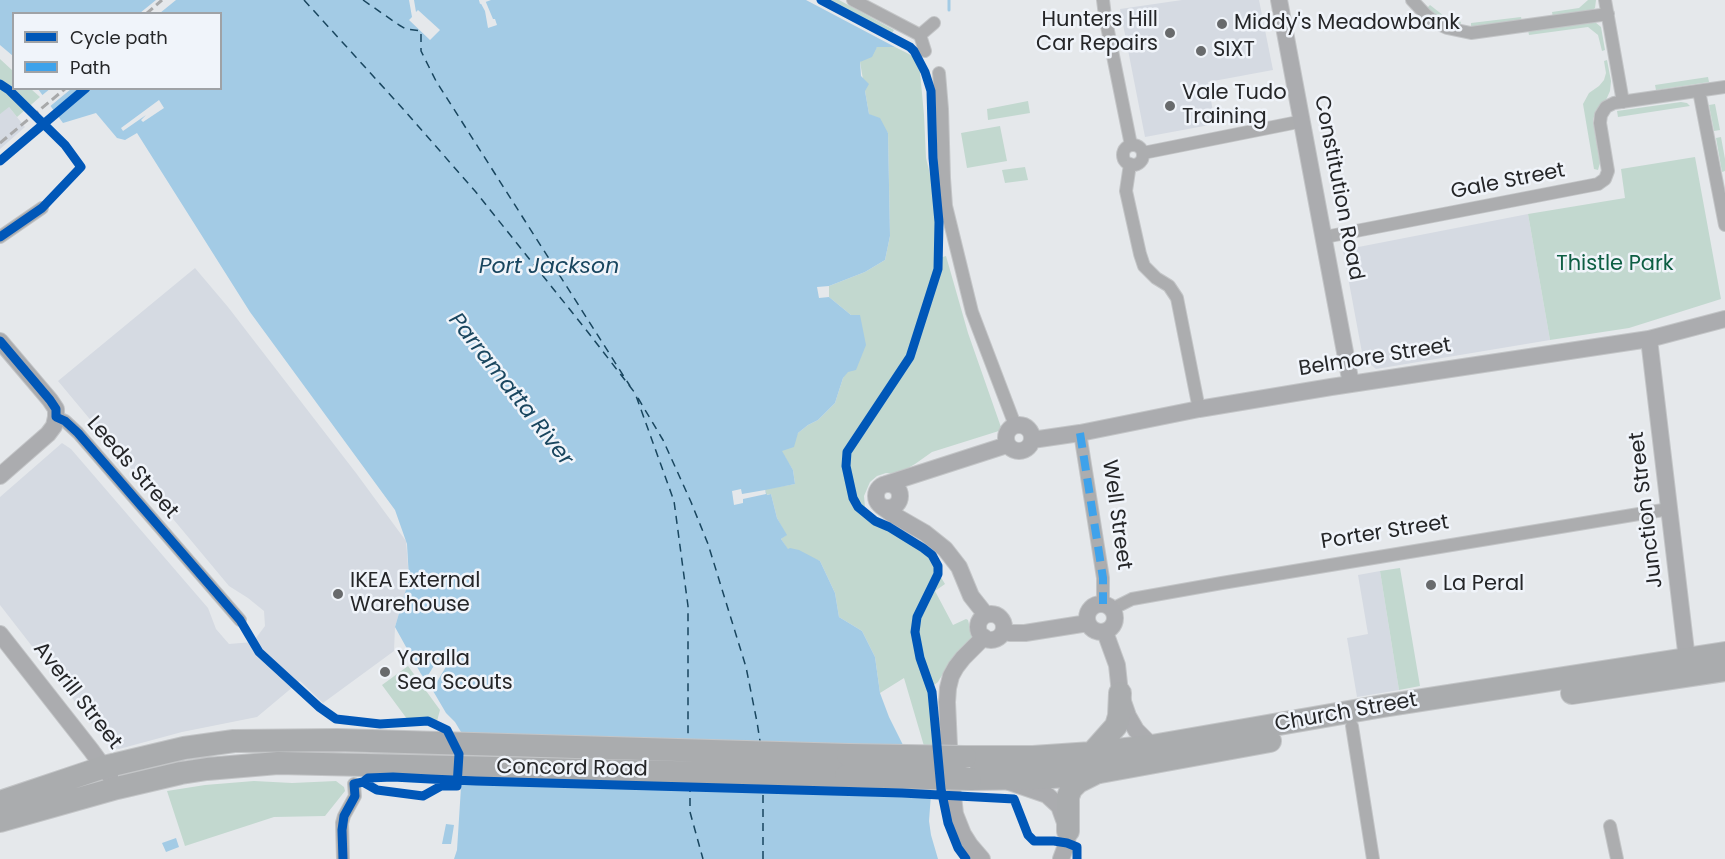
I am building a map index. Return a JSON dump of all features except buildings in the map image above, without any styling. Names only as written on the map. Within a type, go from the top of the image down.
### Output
[{"type":"highway","name":"Church Street","points":[[965,757],[1033,757],[1096,762],[1352,726],[1688,667],[1725,654]]},
{"type":"highway","name":"Church Street","points":[[970,779],[1047,778],[1152,746],[1471,693],[1688,667],[1725,670]]},
{"type":"highway","points":[[1068,831],[1068,798],[1071,789],[1096,762],[1116,726],[1120,693]]},
{"type":"highway","name":"Concord Road","points":[[0,802],[104,766],[184,748],[234,741],[337,740],[437,754],[970,779]]},
{"type":"highway","name":"Concord Road","points":[[0,820],[172,775],[207,769],[278,763],[350,774],[437,754],[965,757]]},
{"type":"main road","name":"Constitution Road","points":[[1279,0],[1352,384]]},
{"type":"main road","name":"Belmore Street","points":[[1032,440],[1080,433],[1199,409],[1649,339],[1725,319]]},
{"type":"main road","name":"Junction Street","points":[[1649,339],[1688,667]]},
{"type":"main road","name":"Leeds Street","points":[[0,341],[50,400],[56,409],[56,417]]},
{"type":"main road","points":[[0,476],[48,434],[54,426],[56,417]]},
{"type":"main road","points":[[1015,425],[1027,428],[1032,435],[1029,447],[1022,451],[1013,451],[1005,441],[1006,433],[1015,425]]},
{"type":"main road","points":[[986,615],[971,596],[959,567],[950,554],[933,538],[881,506],[876,500],[877,491],[886,484],[1007,445]]},
{"type":"main road","points":[[881,506],[893,508],[899,503],[919,474]]},
{"type":"main road","points":[[886,484],[898,488],[902,509],[912,525]]},
{"type":"main road","points":[[1095,605],[1107,607],[1114,616],[1111,628],[1105,632],[1095,631],[1088,623],[1087,616],[1095,605]]},
{"type":"main road","points":[[995,614],[1004,623],[1004,630],[999,638],[993,640],[980,633],[978,626],[986,615],[995,614]]},
{"type":"main road","points":[[1004,630],[1010,633],[1025,633],[1088,623]]},
{"type":"main road","points":[[1105,632],[1117,665],[1120,693],[1131,723],[1152,746]]},
{"type":"main road","name":"Averill Street","points":[[0,634],[104,766],[117,788]]},
{"type":"main road","points":[[982,859],[967,839],[955,814],[947,702],[951,676],[956,667],[984,637]]},
{"type":"main road","points":[[1003,779],[1052,798],[1056,802],[1062,811],[1068,831],[1067,843],[1061,859]]},
{"type":"street","points":[[853,0],[920,35],[925,51]]},
{"type":"street","points":[[1103,0],[1131,145]]},
{"type":"street","points":[[1412,0],[1436,23],[1471,33],[1608,14]]},
{"type":"street","points":[[1605,0],[1623,102],[1725,87]]},
{"type":"street","points":[[920,35],[933,23]]},
{"type":"street","points":[[939,73],[946,206],[972,312],[1015,425]]},
{"type":"street","points":[[1699,91],[1725,225]]},
{"type":"street","name":"Gale Street","points":[[1325,237],[1598,184],[1605,179],[1608,167],[1600,123],[1601,115],[1610,105],[1623,102]]},
{"type":"street","points":[[1143,153],[1303,121]]},
{"type":"street","points":[[1131,145],[1138,147],[1143,153]]},
{"type":"street","points":[[1131,145],[1123,154],[1126,162],[1133,165],[1139,162],[1143,153]]},
{"type":"street","points":[[1130,164],[1126,191],[1140,254],[1144,266],[1156,278],[1169,286],[1177,298],[1199,409]]},
{"type":"street","points":[[0,237],[42,208]]},
{"type":"street","name":"Leeds Street","points":[[56,417],[65,421],[78,433],[240,620]]},
{"type":"street","name":"Well Street","points":[[1080,433],[1107,607]]},
{"type":"street","name":"Porter Street","points":[[1107,607],[1132,599],[1210,585],[1669,509]]},
{"type":"street","points":[[1352,726],[1373,859]]},
{"type":"street","points":[[343,859],[342,823],[354,796],[350,774]]},
{"type":"street","points":[[1610,826],[1617,859]]},
{"type":"shaded area","points":[[1182,0],[1259,0],[1273,70],[1208,82],[1215,124],[1145,137],[1120,9]]},
{"type":"shaded area","points":[[8,106],[25,127],[0,149],[0,113]]},
{"type":"shaded area","points":[[1528,214],[1550,340],[1376,369],[1363,358],[1343,250]]},
{"type":"shaded area","points":[[195,268],[228,307],[406,541],[409,579],[395,627],[394,651],[323,703],[300,681],[257,717],[182,732],[119,749],[111,748],[0,605],[0,497],[62,443],[71,449],[208,608],[216,629],[229,644],[253,642],[265,626],[264,611],[229,586],[58,381]]},
{"type":"shaded area","points":[[1380,571],[1399,690],[1357,697],[1347,638],[1368,634],[1358,575]]},
{"type":"green space","points":[[829,0],[839,0],[894,30],[892,33]]},
{"type":"green space","points":[[1588,0],[1596,0],[1595,8],[1591,11],[1553,17],[1552,12],[1579,8]]},
{"type":"green space","points":[[1430,5],[1444,16],[1461,22],[1460,26],[1442,20],[1426,9]]},
{"type":"green space","points":[[1521,17],[1522,21],[1471,28],[1471,23]]},
{"type":"green space","points":[[1595,22],[1601,27],[1605,50],[1602,51],[1598,35],[1588,27],[1529,35],[1528,30]]},
{"type":"green space","points":[[877,47],[895,47],[909,54],[913,57],[920,72],[926,158],[933,187],[937,235],[936,259],[946,256],[968,333],[1002,430],[932,452],[898,474],[886,473],[877,476],[870,482],[864,496],[865,507],[884,527],[928,556],[945,584],[935,591],[953,625],[968,620],[972,636],[969,642],[947,667],[938,682],[929,689],[936,746],[924,746],[904,678],[880,693],[875,657],[862,631],[839,617],[835,593],[820,561],[788,550],[781,539],[786,535],[777,518],[771,494],[766,495],[765,489],[795,484],[793,470],[781,451],[798,433],[818,420],[835,403],[847,371],[851,315],[829,297],[829,286],[865,272],[885,260],[890,236],[888,133],[869,114],[860,62]]},
{"type":"green space","points":[[0,59],[12,70],[12,90],[32,90],[40,97],[17,117],[9,107],[0,114]]},
{"type":"green space","points":[[1607,60],[1611,81],[1610,91],[1606,100],[1596,110],[1593,120],[1600,163],[1598,170],[1594,169],[1583,104],[1589,93],[1604,80],[1606,73],[1604,61]]},
{"type":"green space","points":[[1708,77],[1709,82],[1656,90],[1655,85]]},
{"type":"green space","points":[[1028,101],[1030,113],[988,120],[987,109]]},
{"type":"green space","points":[[1681,102],[1690,106],[1618,117],[1617,111]]},
{"type":"green space","points":[[1715,104],[1720,130],[1714,131],[1709,105]]},
{"type":"green space","points":[[1000,126],[1007,161],[967,168],[961,133]]},
{"type":"green space","points":[[1721,137],[1725,159],[1725,171],[1722,172],[1716,138]]},
{"type":"green space","name":"Thistle Park","points":[[1695,157],[1721,299],[1629,328],[1550,340],[1528,214],[1625,198],[1621,169]]},
{"type":"green space","points":[[1025,167],[1028,180],[1005,183],[1002,170]]},
{"type":"green space","points":[[1400,568],[1420,686],[1399,690],[1380,571]]},
{"type":"green space","points":[[408,666],[440,710],[437,721],[410,723],[382,685]]},
{"type":"green space","points":[[254,781],[292,783],[336,781],[344,787],[345,791],[325,816],[274,817],[185,846],[167,791]]},
{"type":"water","name":"Port Jackson","points":[[0,0],[479,0],[480,4],[491,0],[806,0],[895,47],[877,47],[872,57],[860,62],[861,76],[869,84],[865,91],[869,114],[880,118],[888,133],[890,236],[885,260],[865,272],[829,286],[817,287],[819,298],[829,297],[851,315],[860,315],[866,345],[856,370],[848,372],[843,378],[835,403],[818,420],[798,433],[794,447],[782,451],[793,470],[795,484],[765,490],[767,495],[771,494],[777,518],[787,535],[781,539],[788,549],[799,550],[820,561],[835,593],[839,617],[862,631],[875,657],[880,693],[889,717],[931,794],[929,821],[938,859],[454,859],[457,850],[463,756],[461,732],[421,674],[395,627],[409,579],[407,544],[395,510],[250,312],[137,133],[125,140],[117,138],[96,113],[63,123],[39,90],[222,90],[222,12],[12,12],[12,55],[0,45]]},
{"type":"water","points":[[446,824],[454,825],[451,844],[442,844]]},
{"type":"water","points":[[176,838],[179,847],[166,852],[162,843]]},
{"type":"pier","points":[[156,0],[176,0],[161,12],[141,12]]},
{"type":"pier","points":[[409,0],[414,0],[416,12],[418,10],[440,30],[430,40],[409,20],[412,17]]},
{"type":"pier","points":[[479,0],[485,0],[497,25],[488,28],[485,11]]},
{"type":"pier","points":[[49,90],[70,90],[48,108],[40,97]]},
{"type":"pier","points":[[80,90],[90,90],[56,118],[52,113]]},
{"type":"pier","points":[[159,100],[164,108],[143,122],[141,120],[146,115],[123,131],[121,128]]},
{"type":"pier","points":[[741,489],[742,494],[765,490],[766,494],[743,499],[743,503],[734,505],[732,491]]},
{"type":"pier","points":[[438,659],[447,665],[431,692],[424,682]]},
{"type":"pier","points":[[460,757],[928,775],[934,794],[933,798],[457,783]]},
{"type":"waterway","points":[[949,0],[949,10]]},
{"type":"ferry route","points":[[304,0],[475,191],[635,393],[674,501],[688,606],[688,740]]},
{"type":"ferry route","points":[[363,0],[406,29],[421,31],[421,51],[436,81],[630,386]]},
{"type":"ferry route","points":[[638,398],[663,440],[708,544],[746,667],[760,741]]},
{"type":"ferry route","points":[[690,784],[690,812],[703,859]]},
{"type":"ferry route","points":[[763,785],[763,859]]},
{"type":"railway","points":[[148,12],[162,0]]},
{"type":"railway","points":[[0,143],[64,90]]},
{"type":"marked path","points":[[1080,433],[1103,578],[1103,604]]},
{"type":"cycle path","points":[[821,0],[910,47],[925,72],[931,91],[933,158],[939,222],[938,269],[910,357],[847,452],[846,466],[853,498],[858,507],[875,521],[923,548],[932,555],[938,566],[938,574],[917,617],[915,632],[920,658],[932,692],[941,789],[948,823],[958,848],[966,859]]},
{"type":"cycle path","points":[[0,84],[65,145],[81,167],[42,208],[0,237]]},
{"type":"cycle path","points":[[0,161],[84,90]]},
{"type":"cycle path","points":[[0,341],[50,400],[56,409],[56,417],[65,421],[78,433],[240,620],[259,652],[319,707],[336,719],[380,724],[428,721],[447,730],[459,754],[457,786],[441,786],[423,796],[377,790],[363,782],[368,778],[393,777],[430,779],[476,781],[902,793],[1014,799],[1028,835],[1034,841],[1054,841],[1077,847],[1077,859]]},
{"type":"cycle path","points":[[343,859],[344,816],[355,796],[354,784],[363,782]]},
{"type":"place","name":"Middy's Meadowbank","points":[[1222,24]]},
{"type":"place","name":"Hunters Hill Car Repairs","points":[[1170,33]]},
{"type":"place","name":"SIXT","points":[[1201,51]]},
{"type":"place","name":"Vale Tudo Training","points":[[1170,106]]},
{"type":"place","name":"La Peral","points":[[1431,585]]},
{"type":"place","name":"IKEA External Warehouse","points":[[338,594]]},
{"type":"place","name":"Yaralla Sea Scouts","points":[[385,672]]},
{"type":"water label","name":"Parramatta River","points":[[510,390]]}]
